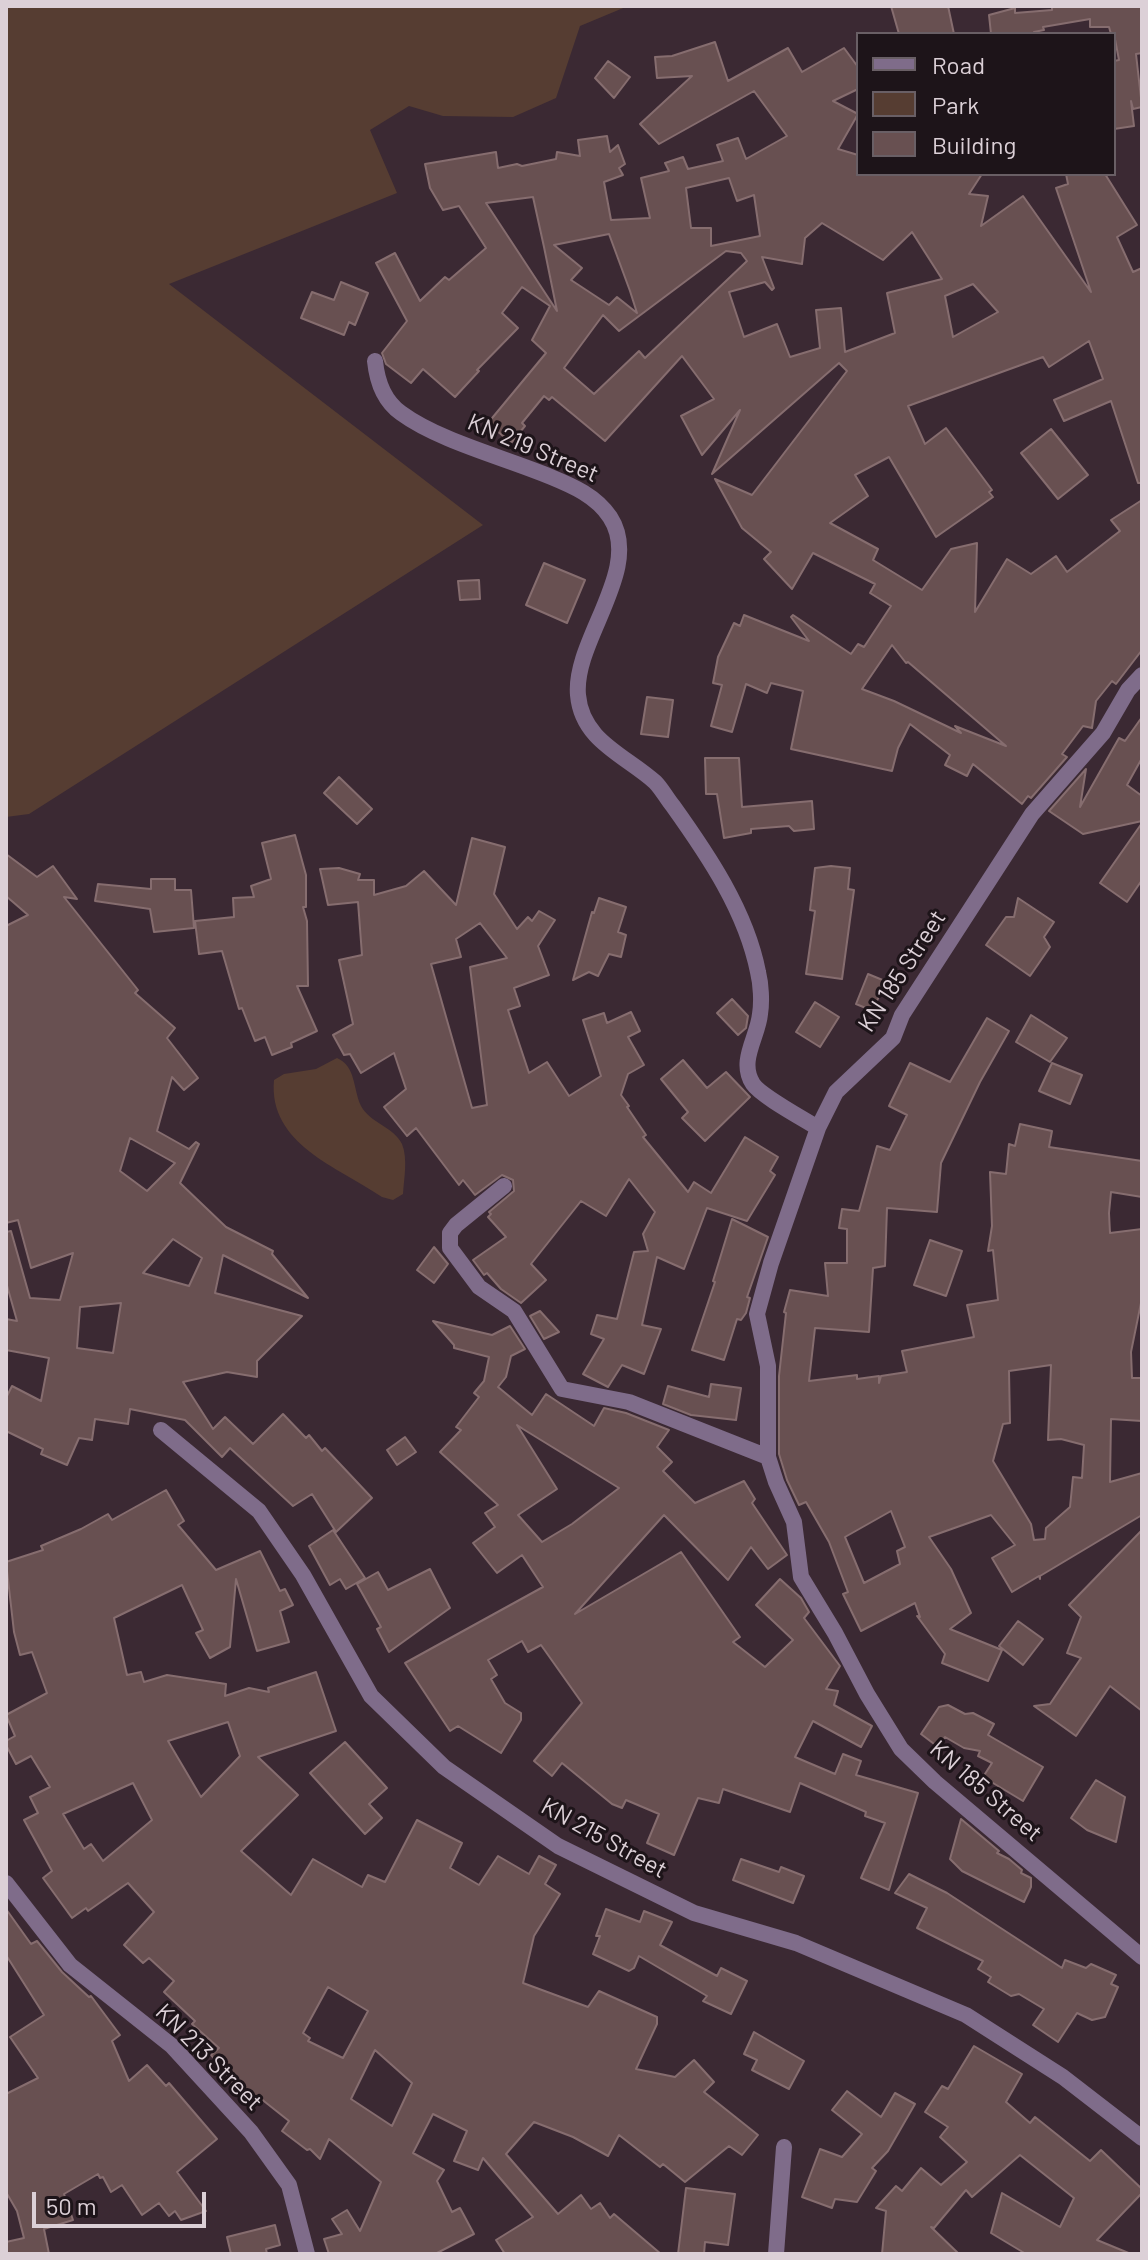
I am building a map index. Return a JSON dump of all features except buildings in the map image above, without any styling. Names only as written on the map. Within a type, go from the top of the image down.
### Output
[{"type":"street","name":"KN 219 Street","points":[[375,361],[383,393],[399,413],[439,434],[583,492],[602,505],[618,529],[618,554],[612,586],[578,674],[580,711],[592,732],[617,755],[656,783],[708,856],[744,928],[759,973],[761,1014],[749,1051],[748,1068],[754,1085],[818,1128]]},
{"type":"street","name":"KN 185 Street","points":[[1142,675],[1128,690],[1103,733],[1032,814],[902,1015],[893,1038],[836,1092],[818,1128],[790,1203],[757,1314],[768,1366],[768,1457],[794,1522],[801,1577],[867,1694],[901,1749],[935,1782],[1142,1957]]},
{"type":"street","points":[[504,1186],[456,1225],[448,1242],[479,1287],[514,1311],[562,1389],[629,1402],[768,1457]]},
{"type":"street","name":"KN 215 Street","points":[[161,1430],[259,1511],[303,1575],[371,1696],[444,1767],[558,1846],[694,1913],[796,1943],[966,2015],[1063,2077],[1142,2138]]},
{"type":"street","name":"KN 213 Street","points":[[6,1883],[70,1965],[172,2046],[251,2132],[289,2185],[307,2254]]},
{"type":"street","points":[[776,2254],[784,2147]]},
{"type":"green space","points":[[6,6],[628,6],[580,26],[556,98],[513,117],[443,116],[409,106],[370,130],[397,193],[169,284],[483,525],[29,814],[6,817]]},
{"type":"green space","points":[[337,1058],[348,1066],[365,1112],[393,1133],[402,1144],[405,1162],[403,1194],[393,1200],[382,1197],[327,1164],[294,1137],[282,1121],[275,1102],[274,1080],[284,1074],[316,1069]]}]
